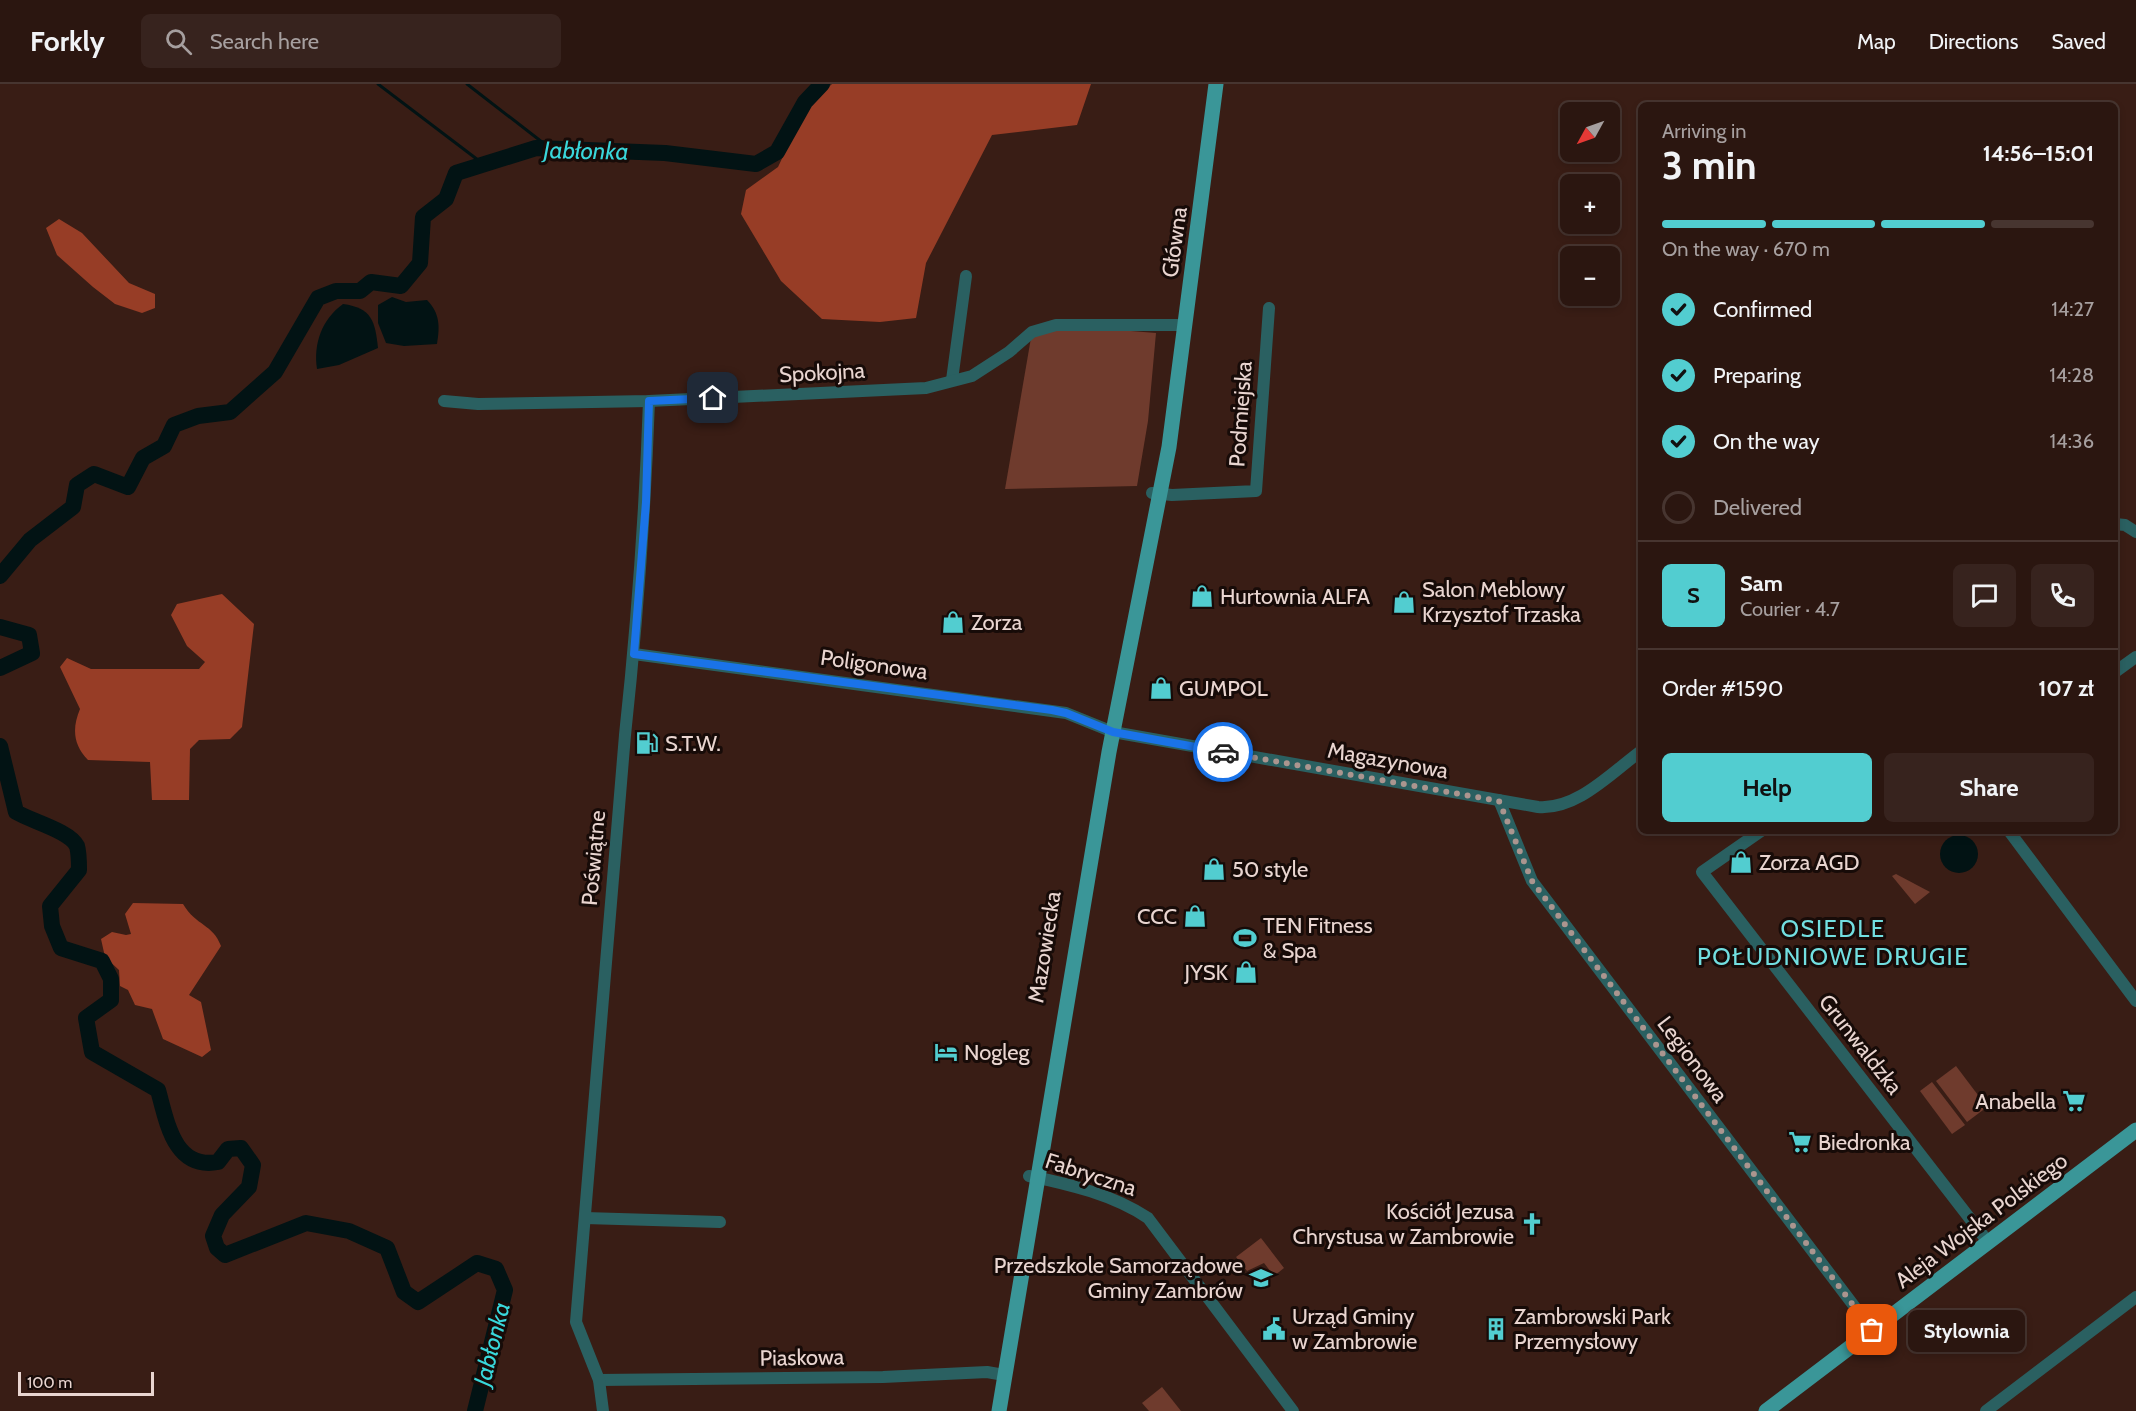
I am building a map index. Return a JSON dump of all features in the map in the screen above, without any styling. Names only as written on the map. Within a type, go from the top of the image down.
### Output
[{"type":"main road","name":"Główna","points":[[1156,493],[1162,441],[1173,405],[1185,325],[1216,84]]},
{"type":"main road","name":"Mazowiecka","points":[[991,1411],[1001,1374],[1077,880],[1156,493]]},
{"type":"main road","name":"Aleja Wojska Polskiego","points":[[1766,1411],[2136,1130]]},
{"type":"main road","name":"Mazowiecka","points":[[999,1411],[1001,1374]]},
{"type":"street","points":[[952,380],[966,276]]},
{"type":"street","name":"Podmiejska","points":[[1156,493],[1256,491],[1269,308]]},
{"type":"street","name":"Spokojna","points":[[444,401],[478,404],[649,401],[926,388],[972,376],[1009,352],[1032,332],[1056,325],[1185,325]]},
{"type":"street","name":"Poświątne","points":[[603,1411],[599,1380],[576,1322],[624,735],[634,654],[646,502],[649,401]]},
{"type":"street","points":[[2118,524],[2125,525],[2136,532]]},
{"type":"street","name":"Poligonowa","points":[[634,654],[1052,710],[1066,713],[1109,730]]},
{"type":"street","points":[[2118,670],[2136,657]]},
{"type":"street","name":"Magazynowa","points":[[1109,730],[1538,807],[1563,806],[1638,753]]},
{"type":"street","name":"Legionowa","points":[[1499,801],[1532,881],[1872,1330]]},
{"type":"street","name":"Grunwaldzka","points":[[1757,834],[1702,872],[1988,1242]]},
{"type":"street","points":[[2011,834],[2136,1001]]},
{"type":"street","name":"Fabryczna","points":[[1033,1176],[1122,1204],[1148,1218],[1293,1411]]},
{"type":"street","points":[[585,1218],[720,1222]]},
{"type":"street","points":[[1986,1411],[2136,1297]]},
{"type":"street","name":"Piaskowa","points":[[599,1380],[1001,1374]]},
{"type":"shaded area","points":[[832,84],[1091,84],[1077,125],[992,135],[926,263],[916,318],[880,322],[822,319],[781,281],[741,214],[746,190],[778,167],[805,110]]},
{"type":"shaded area","points":[[59,219],[82,233],[129,283],[155,294],[155,308],[142,313],[115,304],[57,255],[46,228]]},
{"type":"shaded area","points":[[392,297],[406,302],[427,300],[438,320],[437,344],[404,346],[386,343],[378,323],[378,305]]},
{"type":"shaded area","points":[[343,304],[360,309],[370,317],[378,348],[339,365],[317,369],[316,350],[324,325]]},
{"type":"shaded area","points":[[1056,325],[1156,333],[1148,421],[1137,486],[1005,489],[1032,332]]},
{"type":"shaded area","points":[[222,594],[254,624],[242,727],[230,739],[199,740],[190,749],[189,800],[152,800],[150,762],[88,760],[83,754],[75,736],[80,709],[60,667],[67,658],[91,669],[199,669],[205,662],[187,646],[171,615],[177,604]]},
{"type":"shaded area","points":[[1959,835],[1966,836],[1972,841],[1977,847],[1977,861],[1972,867],[1966,872],[1959,873],[1952,872],[1946,867],[1941,861],[1940,854],[1941,847],[1946,841],[1952,836]]},
{"type":"shaded area","points":[[1896,874],[1930,892],[1915,904],[1892,876]]},
{"type":"shaded area","points":[[133,903],[183,904],[193,917],[214,933],[218,939],[221,946],[189,995],[201,1002],[211,1050],[202,1057],[163,1039],[152,1009],[135,1005],[128,990],[120,986],[119,970],[105,957],[101,939],[112,932],[131,934],[125,914]]},
{"type":"shaded area","points":[[1956,1066],[1987,1107],[1967,1122],[1936,1081]]},
{"type":"shaded area","points":[[1932,1082],[1965,1125],[1952,1134],[1920,1091]]},
{"type":"shaded area","points":[[1261,1238],[1284,1268],[1274,1276],[1264,1263],[1247,1271],[1236,1257]]},
{"type":"shaded area","points":[[1162,1387],[1181,1411],[1149,1411],[1142,1403]]},
{"type":"waterway","points":[[378,84],[482,163]]},
{"type":"waterway","points":[[467,84],[551,149]]},
{"type":"waterway","name":"Jabłonka","points":[[0,576],[30,540],[73,507],[77,485],[94,474],[128,487],[143,458],[164,446],[174,425],[198,416],[230,412],[275,372],[318,298],[336,291],[360,291],[371,282],[401,286],[420,263],[423,217],[446,199],[456,173],[536,148],[665,153],[756,164],[777,152],[805,102],[822,84]]},
{"type":"waterway","name":"Jabłonka","points":[[0,627],[29,635],[32,653],[0,668]]},
{"type":"waterway","name":"Jabłonka","points":[[0,746],[16,812],[59,831],[77,846],[79,870],[50,906],[52,926],[61,948],[102,961],[111,979],[111,1000],[86,1018],[92,1052],[158,1090],[169,1129],[182,1151],[191,1159],[203,1163],[218,1162],[228,1149],[241,1148],[253,1165],[249,1187],[222,1215],[213,1236],[217,1248],[225,1255],[306,1223],[349,1231],[387,1248],[404,1292],[418,1302],[477,1263],[496,1269],[505,1290],[475,1411]]},
{"type":"way so far","points":[[1223,752],[1499,801],[1532,881],[1872,1330]]},
{"type":"place","name":"Hurtownia ALFA","points":[[1202,596]]},
{"type":"place","name":"Salon Meblowy Krzysztof Trzaska","points":[[1404,602]]},
{"type":"place","name":"Zorza","points":[[953,622]]},
{"type":"place","name":"GUMPOL","points":[[1161,688]]},
{"type":"place","name":"S.T.W.","points":[[647,743]]},
{"type":"place","name":"Zorza AGD","points":[[1741,862]]},
{"type":"place","name":"50 style","points":[[1214,869]]},
{"type":"place","name":"CCC","points":[[1195,916]]},
{"type":"place","name":"TEN Fitness & Spa","points":[[1245,938]]},
{"type":"place","name":"JYSK","points":[[1246,972]]},
{"type":"place","name":"Nogleg","points":[[946,1052]]},
{"type":"place","name":"Anabella","points":[[2074,1101]]},
{"type":"place","name":"Biedronka","points":[[1800,1142]]},
{"type":"place","name":"Kościół Jezusa Chrystusa w Zambrowie","points":[[1532,1224]]},
{"type":"place","name":"Przedszkole Samorządowe Gminy Zambrów","points":[[1261,1278]]},
{"type":"place","name":"Urząd Gminy w Zambrowie","points":[[1274,1329]]},
{"type":"place","name":"Zambrowski Park Przemysłowy","points":[[1496,1329]]},
{"type":"place","name":"Stylownia","points":[[1872,1330]]},
{"type":"district","name":"OSIEDLE POŁUDNIOWE DRUGIE","points":[[1833,943]]},
{"type":"route","points":[[713,398],[649,401],[646,502],[634,654],[1052,710],[1066,713],[1113,732],[1223,752]]}]
